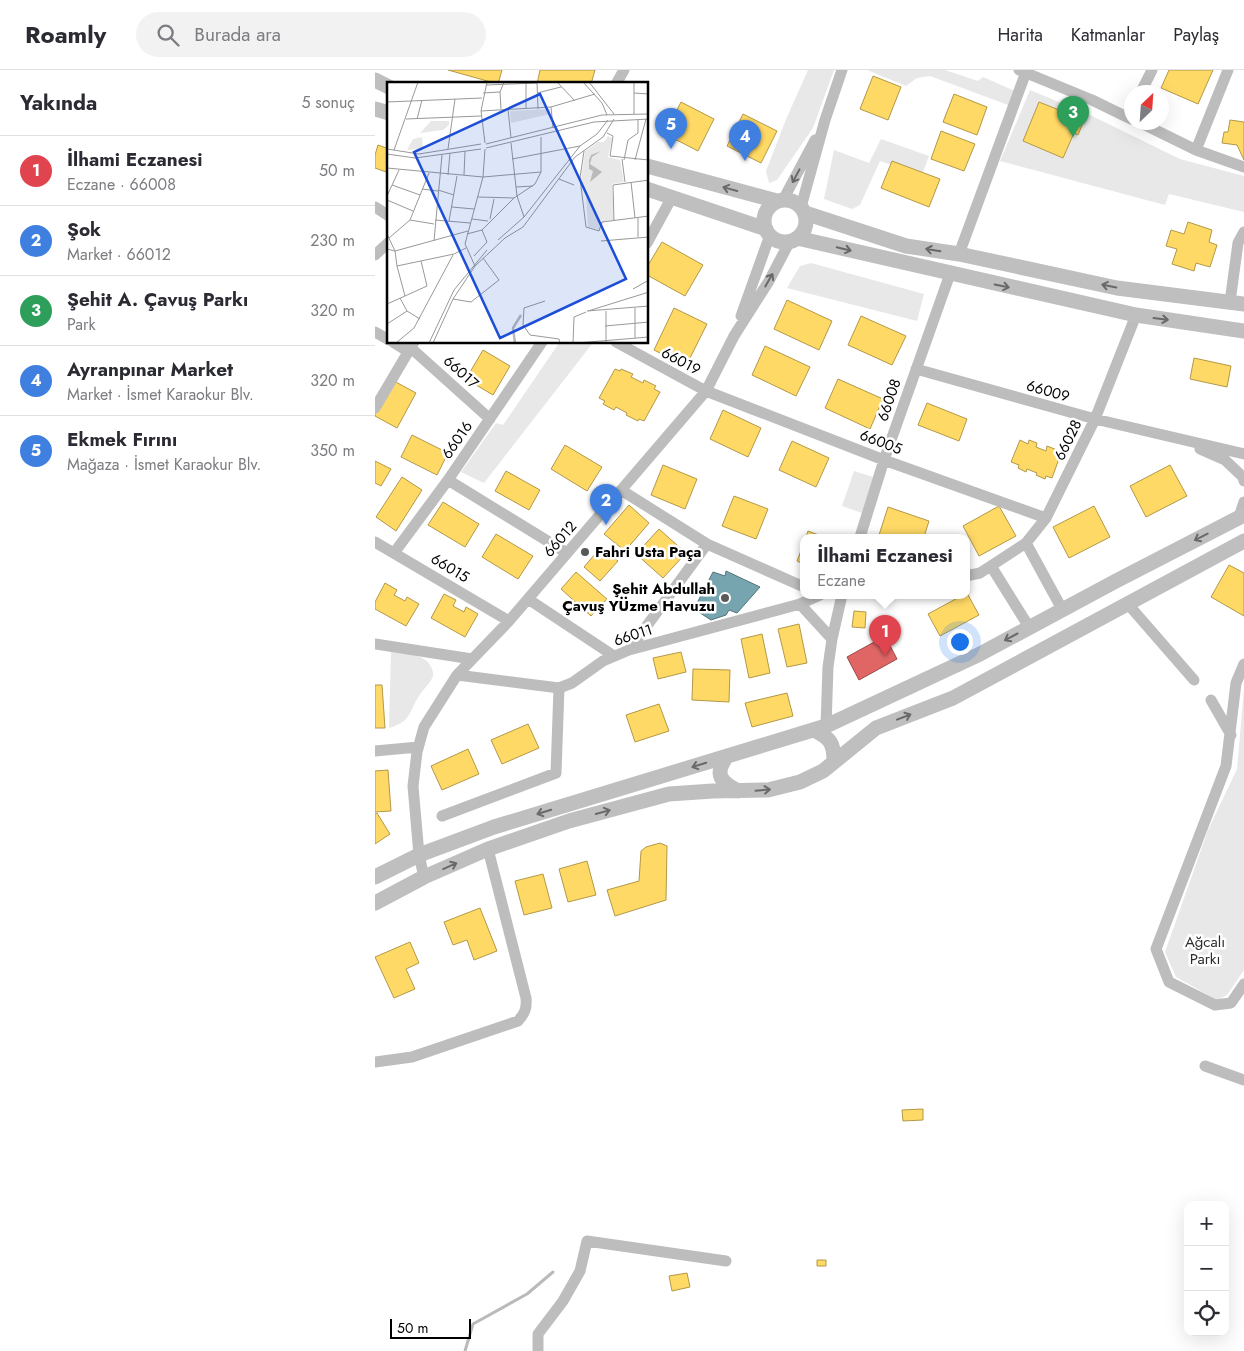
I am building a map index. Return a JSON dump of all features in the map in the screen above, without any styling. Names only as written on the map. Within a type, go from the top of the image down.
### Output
[{"type":"main road","points":[[375,80],[387,86]]},
{"type":"main road","points":[[649,167],[780,201],[796,203],[803,210],[906,246],[959,254],[1117,288],[1237,303]]},
{"type":"main road","points":[[649,190],[768,232],[783,241],[793,240],[1135,315],[1244,330]]},
{"type":"main road","points":[[768,232],[765,216],[771,205],[780,201]]},
{"type":"main road","points":[[793,240],[805,227],[803,210]]},
{"type":"main road","points":[[375,876],[419,855],[493,827],[820,728],[980,654],[1242,516]]},
{"type":"main road","points":[[375,903],[424,877],[488,849],[569,821],[669,794],[768,790],[800,782],[823,771],[876,728],[953,698],[1244,541]]},
{"type":"main road","points":[[820,728],[831,744],[834,752],[834,761]]},
{"type":"main road","points":[[727,756],[719,770],[721,777],[723,783],[738,792]]},
{"type":"street","points":[[617,82],[624,70]]},
{"type":"street","points":[[803,210],[825,120],[842,70]]},
{"type":"street","points":[[1144,85],[1152,70]]},
{"type":"street","points":[[1196,150],[1228,70]]},
{"type":"street","points":[[959,254],[1022,71],[1124,114]]},
{"type":"street","points":[[780,201],[825,120]]},
{"type":"street","points":[[1157,130],[1196,150],[1244,167]]},
{"type":"street","points":[[649,239],[672,197]]},
{"type":"street","points":[[375,207],[387,215]]},
{"type":"street","name":"66012","points":[[733,336],[768,232]]},
{"type":"street","points":[[1237,303],[1238,243],[1244,232]]},
{"type":"street","name":"66012","points":[[424,877],[419,855],[413,786],[418,747],[424,727],[457,675],[509,621],[706,391],[733,336],[793,240]]},
{"type":"street","points":[[375,255],[387,244]]},
{"type":"street","name":"66008","points":[[861,534],[884,460],[950,274]]},
{"type":"street","name":"66028","points":[[970,575],[980,574],[1026,542],[1046,518],[1095,419],[1135,315]]},
{"type":"street","points":[[375,332],[387,339]]},
{"type":"street","name":"66016","points":[[394,553],[448,480],[541,344]]},
{"type":"street","name":"66019","points":[[620,344],[706,391]]},
{"type":"street","points":[[375,408],[411,347]]},
{"type":"street","name":"66017","points":[[411,347],[490,419]]},
{"type":"street","name":"66009","points":[[916,369],[1095,419],[1244,454]]},
{"type":"street","name":"66005","points":[[706,391],[884,460],[1046,518]]},
{"type":"street","name":"66009","points":[[1173,438],[1225,460],[1243,477],[1244,481]]},
{"type":"street","points":[[448,480],[567,553]]},
{"type":"street","points":[[621,490],[707,544],[800,585]]},
{"type":"street","points":[[1242,516],[1244,502]]},
{"type":"street","name":"66015","points":[[375,542],[509,621]]},
{"type":"street","points":[[1026,542],[1062,610]]},
{"type":"street","points":[[629,650],[707,544]]},
{"type":"street","points":[[991,566],[1029,628]]},
{"type":"street","points":[[528,599],[614,656]]},
{"type":"street","name":"66011","points":[[559,688],[572,683],[603,661],[629,650],[800,604],[811,599]]},
{"type":"street","points":[[820,728],[832,639],[841,599]]},
{"type":"street","points":[[1127,603],[1194,680]]},
{"type":"street","points":[[800,604],[832,639]]},
{"type":"street","points":[[375,644],[472,658]]},
{"type":"street","points":[[1244,664],[1236,683],[1226,766],[1156,950],[1169,982],[1215,1005],[1231,1003],[1244,984]]},
{"type":"street","points":[[442,816],[556,773],[559,688],[457,675]]},
{"type":"street","points":[[1211,700],[1231,736]]},
{"type":"street","points":[[375,751],[418,747]]},
{"type":"street","points":[[375,1062],[412,1057],[519,1021],[525,1012],[527,1006],[526,998],[488,849]]},
{"type":"street","points":[[1205,1066],[1244,1080]]},
{"type":"street","points":[[538,1351],[538,1334],[563,1301],[580,1272],[587,1241],[726,1261]]},
{"type":"green space","points":[[808,70],[834,70],[813,128],[777,180],[769,183],[766,171]]},
{"type":"green space","points":[[867,70],[945,70],[978,81],[983,77],[1015,91],[1008,105],[930,76],[917,78],[906,86]]},
{"type":"green space","points":[[1030,90],[1092,116],[1180,159],[1244,176],[1244,212],[1169,194],[1165,205],[1000,161]]},
{"type":"green space","points":[[881,139],[929,156],[922,175],[880,161],[860,205],[852,209],[824,199],[834,150],[869,163]]},
{"type":"green space","points":[[811,263],[924,294],[917,321],[787,288],[800,266]]},
{"type":"green space","points":[[558,344],[592,344],[484,483],[461,472],[496,423],[503,425]]},
{"type":"green space","points":[[854,471],[873,477],[862,513],[842,506]]},
{"type":"green space","points":[[391,652],[423,658],[433,670],[433,675],[431,681],[415,702],[409,716],[402,722],[389,728]]},
{"type":"green space","name":"Ağcalı Parkı","points":[[1244,689],[1244,970],[1227,995],[1217,1000],[1176,977],[1165,952],[1208,830],[1237,769]]},
{"type":"building: Konut","points":[[448,70],[502,70],[499,82],[491,82]]},
{"type":"building: Konut","points":[[540,70],[595,70],[592,82],[537,82]]},
{"type":"building: Konut","points":[[1169,70],[1213,70],[1198,104],[1169,91],[1169,85],[1162,85]]},
{"type":"building: Konut","points":[[873,76],[901,87],[888,120],[860,109]]},
{"type":"building: Konut","points":[[954,94],[987,107],[977,135],[943,122]]},
{"type":"building: Konut","points":[[681,102],[714,119],[698,151],[665,134]]},
{"type":"building: Konut","points":[[1039,102],[1084,120],[1078,135],[1074,133],[1063,158],[1023,141]]},
{"type":"building: Konut","points":[[743,114],[777,131],[761,163],[727,146]]},
{"type":"building: Konut","points":[[1230,120],[1244,122],[1244,160],[1237,145],[1222,143],[1224,132],[1228,132]]},
{"type":"building: Konut","points":[[941,131],[975,144],[964,171],[931,159]]},
{"type":"building: Konut","points":[[378,145],[387,148],[387,172],[375,168],[375,155]]},
{"type":"building: Konut","points":[[892,161],[940,179],[929,207],[881,188]]},
{"type":"building: Konut","points":[[1188,222],[1212,230],[1209,242],[1217,245],[1210,267],[1196,263],[1194,271],[1172,264],[1177,249],[1166,246],[1171,230],[1184,234]]},
{"type":"building: Konut","points":[[662,242],[703,265],[685,296],[649,276],[649,264]]},
{"type":"building: Konut","points":[[787,300],[832,321],[819,350],[774,329]]},
{"type":"building: Konut","points":[[674,308],[707,324],[686,366],[654,350]]},
{"type":"building: Konut","points":[[861,316],[906,336],[892,365],[848,345]]},
{"type":"building: Konut","points":[[765,346],[810,367],[796,396],[752,375]]},
{"type":"building: Konut","points":[[483,350],[510,366],[493,395],[466,379]]},
{"type":"building: Konut","points":[[1194,358],[1231,366],[1227,387],[1190,379]]},
{"type":"building: Konut","points":[[615,369],[620,371],[621,369],[633,374],[631,377],[643,383],[644,380],[656,386],[654,389],[660,392],[644,421],[639,419],[638,421],[626,415],[627,413],[616,407],[614,410],[603,404],[605,401],[599,398]]},
{"type":"building: Konut","points":[[838,379],[883,399],[870,429],[825,408]]},
{"type":"building: Konut","points":[[392,380],[416,393],[397,428],[375,416],[375,412]]},
{"type":"building: Konut","points":[[927,403],[967,419],[959,441],[918,425]]},
{"type":"building: Konut","points":[[723,410],[761,428],[748,457],[710,439]]},
{"type":"building: Konut","points":[[412,435],[448,453],[437,475],[401,457]]},
{"type":"building: Konut","points":[[1020,440],[1028,444],[1029,440],[1037,443],[1036,447],[1046,451],[1047,446],[1057,450],[1055,454],[1060,456],[1052,478],[1046,476],[1045,479],[1027,469],[1026,472],[1018,468],[1019,465],[1011,462]]},
{"type":"building: Konut","points":[[792,441],[829,458],[816,487],[779,470]]},
{"type":"building: Konut","points":[[565,445],[602,467],[587,491],[551,469]]},
{"type":"building: Konut","points":[[375,461],[391,469],[381,486],[375,483]]},
{"type":"building: Konut","points":[[663,465],[697,479],[685,509],[651,495]]},
{"type":"building: Konut","points":[[1170,465],[1187,496],[1146,517],[1130,486]]},
{"type":"building: Konut","points":[[506,471],[540,490],[529,510],[495,491]]},
{"type":"building: Konut","points":[[402,477],[422,490],[396,531],[376,517]]},
{"type":"building: Konut","points":[[734,496],[768,509],[756,539],[722,526]]},
{"type":"building: Konut","points":[[443,502],[479,524],[465,547],[428,525]]},
{"type":"building: Konut","points":[[629,505],[649,523],[625,551],[604,534]]},
{"type":"building: Konut","points":[[999,506],[1016,536],[979,556],[970,539],[970,534],[967,534],[963,526]]},
{"type":"building: Konut","points":[[1094,506],[1110,537],[1069,558],[1053,527]]},
{"type":"building: Konut","points":[[888,507],[929,521],[925,534],[879,534]]},
{"type":"building: Konut","points":[[659,529],[686,553],[663,578],[636,554]]},
{"type":"building: Konut","points":[[496,534],[533,556],[518,579],[482,557]]},
{"type":"building: Konut","points":[[601,547],[618,561],[600,581],[584,567]]},
{"type":"building: Konut","points":[[1229,565],[1244,573],[1244,616],[1211,597]]},
{"type":"building: Konut","points":[[576,572],[607,599],[591,616],[561,589]]},
{"type":"building: Konut","points":[[385,583],[397,590],[394,595],[405,601],[407,597],[419,604],[406,626],[375,609],[375,602]]},
{"type":"building: Konut","points":[[444,594],[456,600],[453,606],[464,612],[466,607],[478,614],[465,637],[431,618]]},
{"type":"building: Konut","points":[[970,598],[979,615],[940,636],[928,614],[956,599]]},
{"type":"building: Konut","points":[[854,611],[866,612],[865,628],[852,627]]},
{"type":"building: Konut","points":[[799,624],[807,663],[787,667],[778,629]]},
{"type":"building: Konut","points":[[762,634],[770,673],[749,678],[741,639]]},
{"type":"building: Konut","points":[[681,652],[686,672],[658,679],[653,658]]},
{"type":"building: Konut","points":[[693,669],[730,670],[729,702],[692,700]]},
{"type":"building: Konut","points":[[375,685],[382,685],[385,728],[375,728]]},
{"type":"building: Konut","points":[[787,693],[793,716],[752,727],[745,703]]},
{"type":"building: Konut","points":[[659,704],[669,731],[635,742],[626,715]]},
{"type":"building: Konut","points":[[528,724],[539,748],[502,764],[491,740]]},
{"type":"building: Konut","points":[[468,749],[479,774],[442,790],[431,766]]},
{"type":"building: Konut","points":[[388,770],[391,811],[375,812],[375,771]]},
{"type":"building: Konut","points":[[377,813],[390,834],[375,844],[375,814]]},
{"type":"building: Konut","points":[[660,843],[667,846],[666,900],[615,916],[607,890],[639,881],[641,851],[646,847]]},
{"type":"building: Konut","points":[[587,861],[596,895],[568,902],[559,869]]},
{"type":"building: Konut","points":[[543,874],[552,908],[524,915],[515,881]]},
{"type":"building: Konut","points":[[480,908],[497,951],[474,960],[467,940],[453,945],[444,922]]},
{"type":"building: Konut","points":[[410,942],[419,963],[406,969],[415,989],[394,998],[375,957]]},
{"type":"building: Konut","points":[[923,1109],[923,1120],[903,1121],[902,1110]]},
{"type":"building: Konut","points":[[817,1260],[826,1260],[826,1266],[817,1266]]},
{"type":"building: Konut","points":[[687,1273],[690,1287],[672,1291],[669,1276]]},
{"type":"building: Ticaret","points":[[885,636],[897,659],[859,680],[847,657]]},
{"type":"building: Kamu","name":"Şehit Abdullah Çavuş YÜzme Havuzu","points":[[726,571],[760,587],[737,613],[729,610],[726,615],[711,620],[694,609],[713,572],[725,576]]},
{"type":"waterway","points":[[465,1351],[473,1324],[527,1294],[553,1272]]},
{"type":"place","name":"Şehit A. Çavuş Parkı","points":[[1073,137]]},
{"type":"place","name":"Ekmek Fırını","points":[[671,149]]},
{"type":"place","name":"Ayranpınar Market","points":[[745,161]]},
{"type":"place","name":"Şok","points":[[606,525]]},
{"type":"place","name":"Fahri Usta Paça","points":[[585,552]]},
{"type":"place","name":"Şehit Abdullah Çavuş YÜzme Havuzu","points":[[725,598]]},
{"type":"place","name":"İlhami Eczanesi","points":[[885,656]]}]
